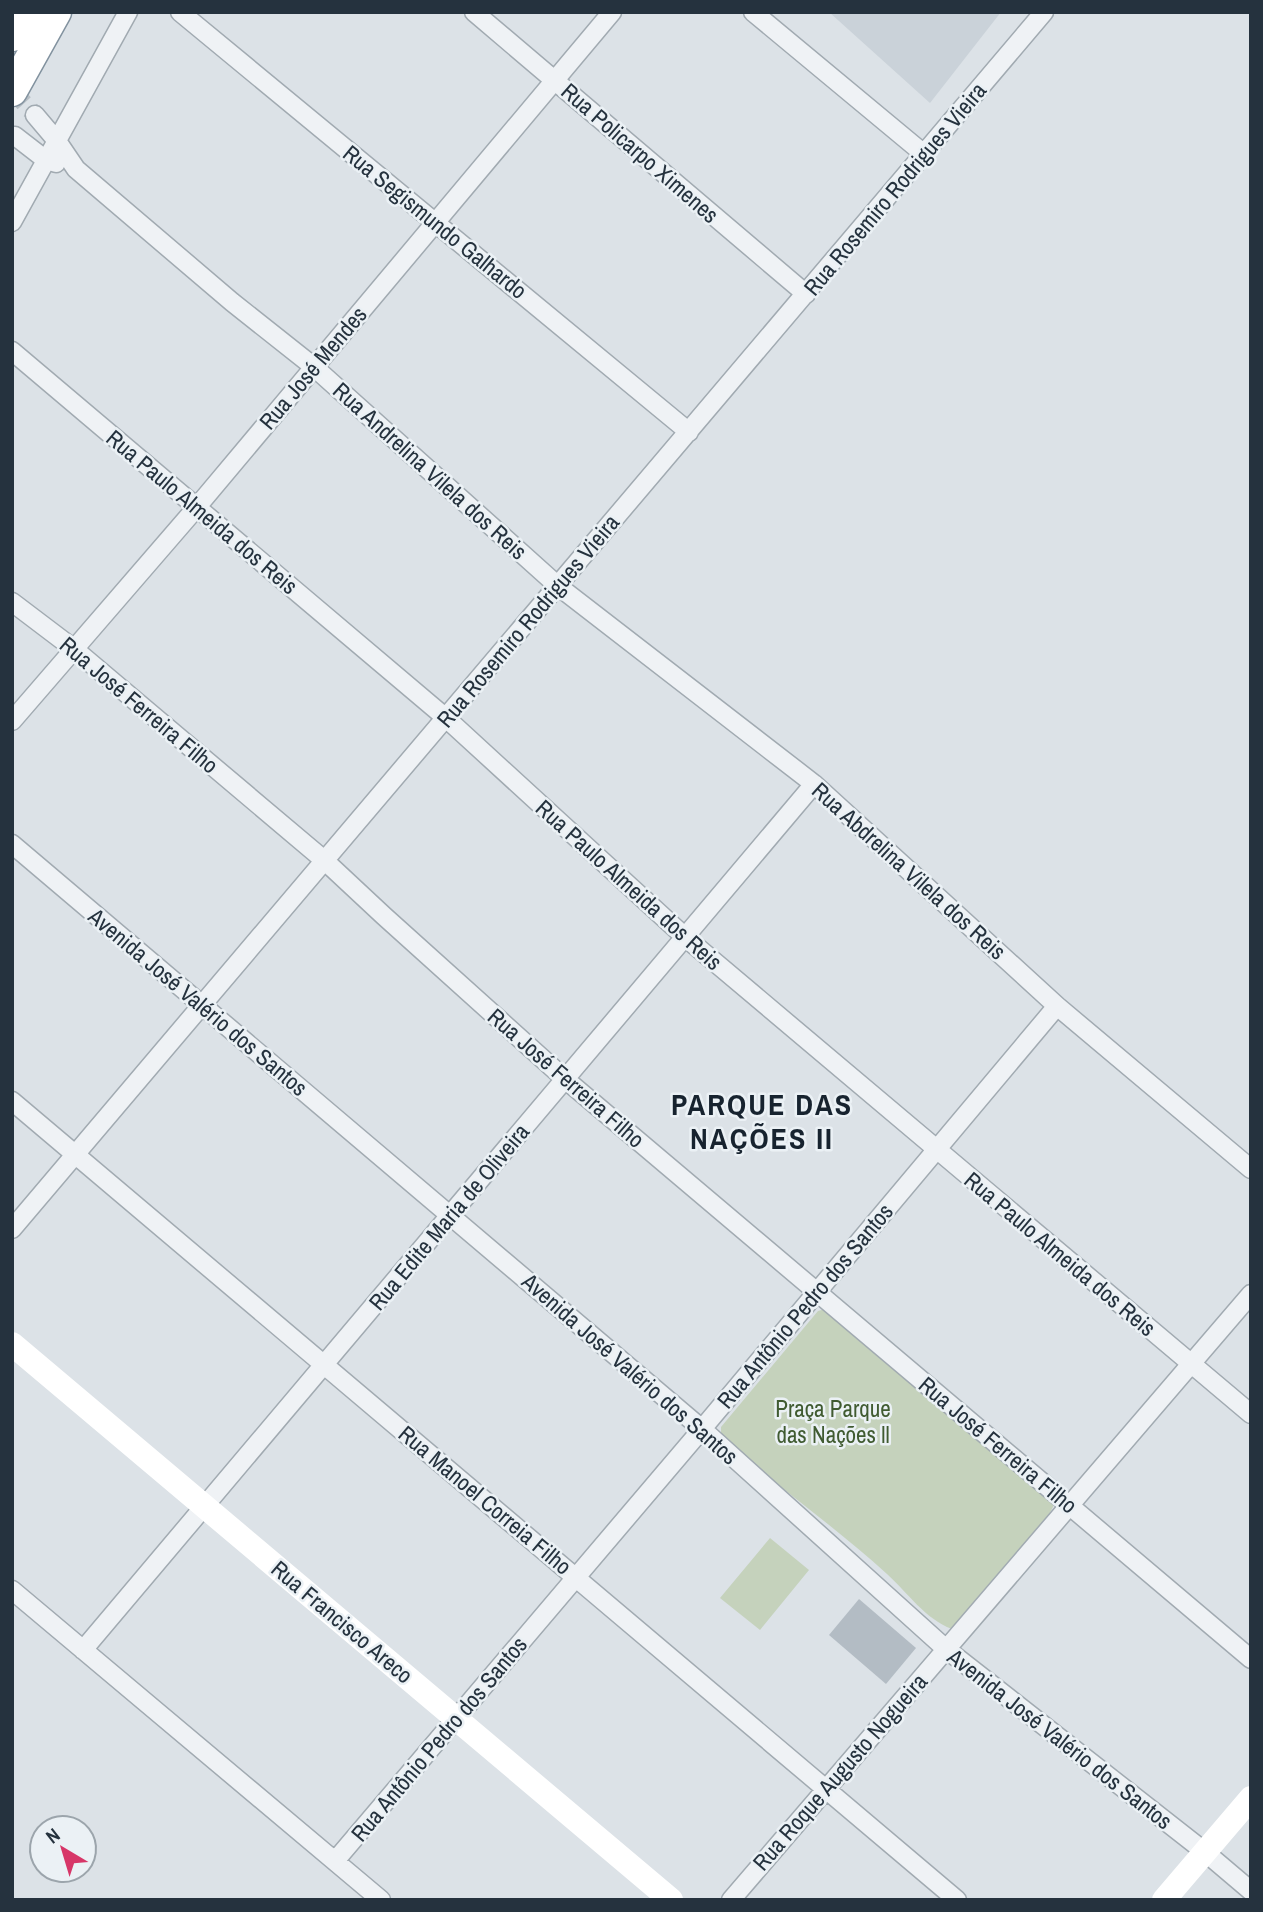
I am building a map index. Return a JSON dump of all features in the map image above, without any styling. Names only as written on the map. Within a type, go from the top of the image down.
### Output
[{"type":"highway","points":[[12,36],[25,12]]},
{"type":"highway","points":[[12,91],[56,12]]},
{"type":"street","points":[[12,222],[128,12]]},
{"type":"street","name":"Rua Segismundo Galhardo","points":[[180,12],[689,432]]},
{"type":"street","name":"Rua Policarpo Ximenes","points":[[474,12],[806,294]]},
{"type":"street","name":"Rua José Mendes","points":[[12,722],[197,508],[612,12]]},
{"type":"street","points":[[752,12],[924,154]]},
{"type":"street","name":"Rua Rosemiro Rodrigues Vieira","points":[[12,1229],[1044,12]]},
{"type":"street","points":[[35,115],[76,169]]},
{"type":"street","points":[[15,136],[46,160],[76,169]]},
{"type":"street","name":"Rua Andrelina Vilela dos Reis","points":[[76,169],[232,302],[314,367],[558,586]]},
{"type":"street","name":"Rua Paulo Almeida dos Reis","points":[[12,351],[446,718],[684,937],[1251,1414]]},
{"type":"street","name":"Rua Abdrelina Vilela dos Reis","points":[[558,586],[814,783],[1057,1006],[1251,1170]]},
{"type":"street","name":"Rua José Ferreira Filho","points":[[12,602],[74,649],[324,860],[565,1079],[1251,1659]]},
{"type":"street","name":"Rua Edite Maria de Oliveira","points":[[83,1650],[814,783]]},
{"type":"street","name":"Avenida José Valério dos Santos","points":[[12,844],[702,1429],[946,1649],[1251,1891]]},
{"type":"street","name":"Rua Antônio Pedro dos Santos","points":[[335,1861],[1057,1006]]},
{"type":"street","name":"Rua Manoel Correia Filho","points":[[12,1101],[957,1900]]},
{"type":"street","name":"Rua Roque Augusto Nogueira","points":[[731,1900],[1251,1294]]},
{"type":"street","name":"Rua Francisco Areco","points":[[12,1344],[671,1900]]},
{"type":"street","points":[[12,1590],[381,1900]]},
{"type":"street","points":[[1164,1900],[1251,1798]]},
{"type":"shaded area","points":[[829,12],[1001,12],[930,103]]},
{"type":"green space","name":"Praça Parque das Nações ll","points":[[825,1309],[1054,1505],[1032,1537],[952,1629],[933,1619],[867,1556],[721,1439],[721,1427],[818,1311]]},
{"type":"green space","points":[[770,1538],[809,1570],[760,1630],[720,1598]]},
{"type":"building","points":[[859,1599],[916,1648],[886,1684],[829,1635]]},
{"type":"tunnel","points":[[12,90],[35,115]]},
{"type":"district","name":"PARQUE DAS NAÇÕES II","points":[[762,1122]]}]
